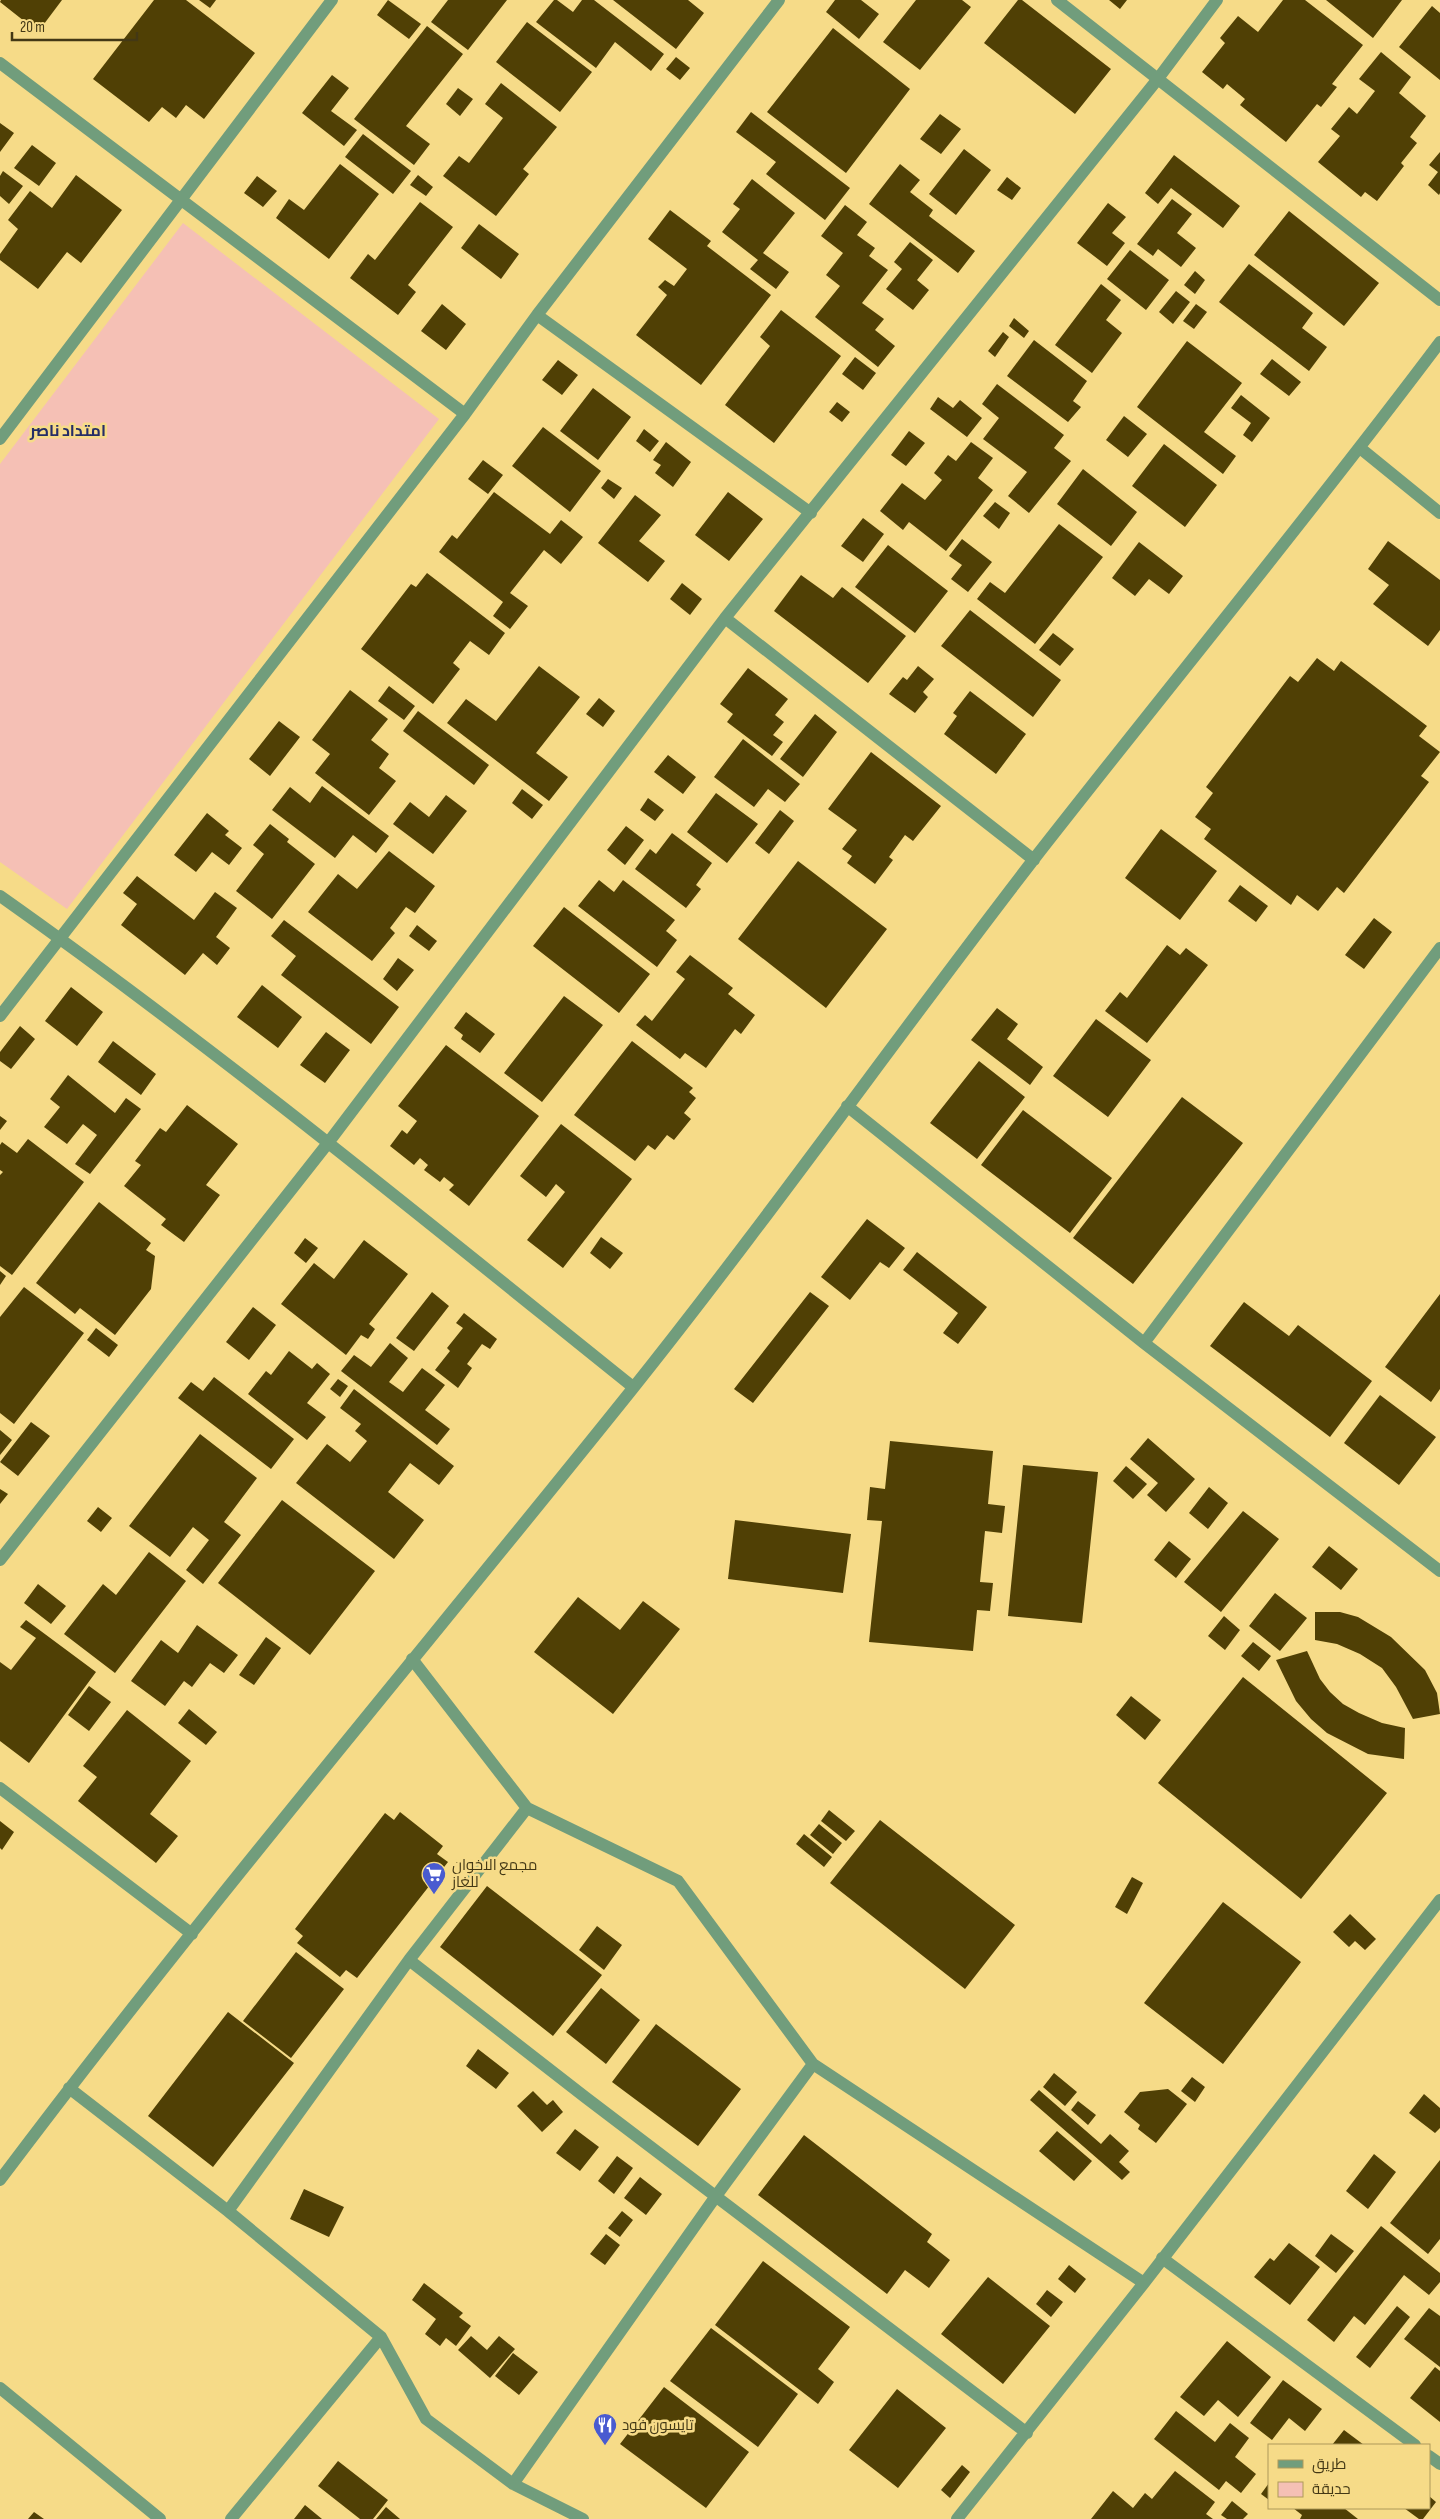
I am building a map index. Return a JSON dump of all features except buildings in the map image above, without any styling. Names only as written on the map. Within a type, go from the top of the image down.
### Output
[{"type":"street","points":[[0,439],[179,199],[332,0]]},
{"type":"street","points":[[0,1016],[465,414],[537,315],[779,0]]},
{"type":"street","points":[[1057,0],[1440,300]]},
{"type":"street","points":[[0,1560],[328,1143],[725,618],[1157,80],[1217,0]]},
{"type":"street","points":[[0,63],[465,414]]},
{"type":"street","points":[[537,315],[811,513]]},
{"type":"street","points":[[0,2180],[69,2088],[412,1659],[633,1387],[1034,860],[1360,448],[1440,342]]},
{"type":"street","points":[[1360,448],[1440,513]]},
{"type":"street","points":[[725,618],[1034,860]]},
{"type":"street","points":[[0,896],[61,938],[328,1143],[633,1387]]},
{"type":"street","points":[[1144,1343],[1440,948]]},
{"type":"street","points":[[847,1106],[1144,1343],[1440,1571]]},
{"type":"street","points":[[412,1659],[527,1808],[678,1881],[813,2064],[1144,2283]]},
{"type":"street","points":[[0,1788],[192,1934]]},
{"type":"street","points":[[228,2211],[410,1960],[527,1808]]},
{"type":"street","points":[[957,2519],[1027,2433],[1440,1900]]},
{"type":"street","points":[[410,1960],[1027,2433]]},
{"type":"street","points":[[513,2484],[716,2196],[813,2064]]},
{"type":"street","points":[[69,2088],[228,2211],[380,2337],[426,2419],[513,2484],[576,2517]]},
{"type":"street","points":[[1162,2258],[1414,2444]]},
{"type":"street","points":[[231,2519],[380,2337]]},
{"type":"street","points":[[0,2388],[160,2519]]},
{"type":"green space","points":[[183,223],[439,419],[67,909],[0,862],[0,464]]},
{"type":"place","name":"مجمع الاخوان للغاز","points":[[434,1895]]},
{"type":"place","name":"تايسون فود","points":[[605,2446]]},
{"type":"district","name":"امتداد ناصر","points":[[68,431]]}]
